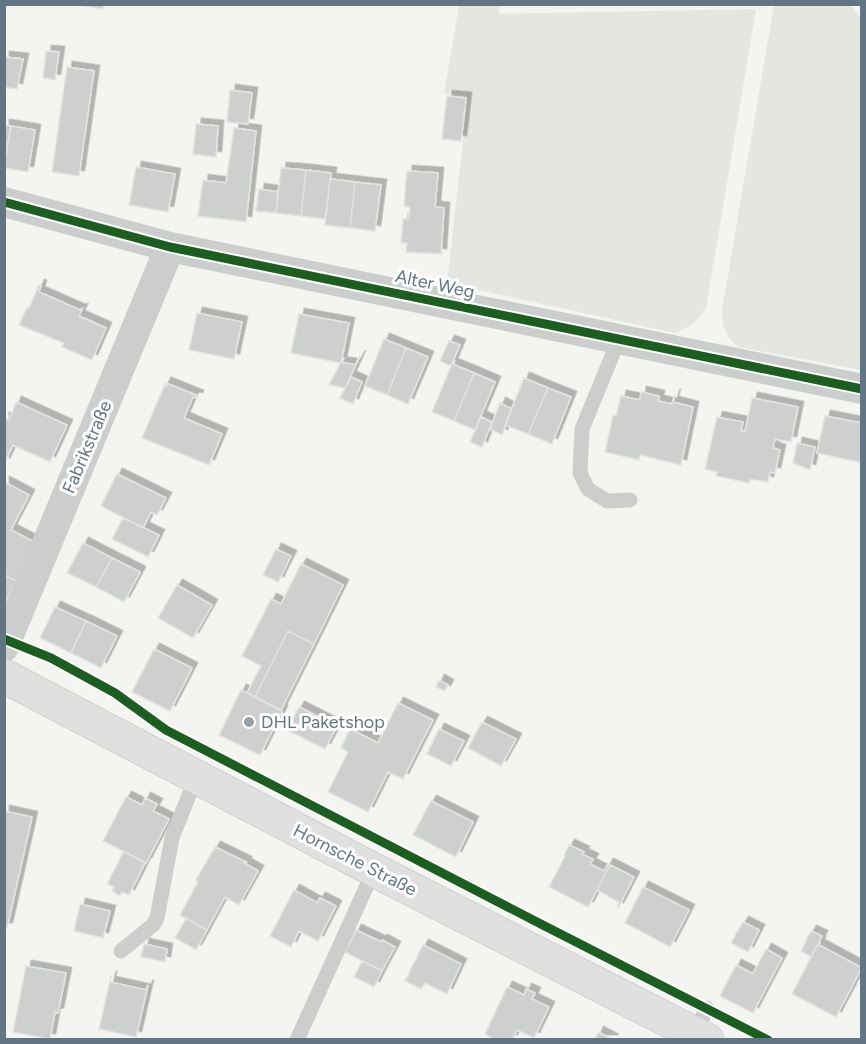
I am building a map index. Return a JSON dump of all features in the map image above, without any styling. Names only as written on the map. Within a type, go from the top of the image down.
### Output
[{"type":"main road","name":"Hornsche Straße","points":[[4,676],[374,870],[695,1032]]},
{"type":"street","name":"Alter Weg","points":[[4,202],[92,220],[170,247],[861,389]]},
{"type":"street","name":"Fabrikstraße","points":[[4,647],[170,247]]},
{"type":"lane","points":[[618,339],[582,429],[580,473],[588,489],[607,501],[630,500]]},
{"type":"lane","points":[[121,951],[153,925],[157,918],[172,838],[198,778]]},
{"type":"lane","points":[[297,1040],[374,870]]},
{"type":"shaded area","points":[[459,5],[500,5],[499,14],[756,9],[706,308],[693,324],[675,333],[451,284],[448,276],[468,96],[444,93]]},
{"type":"shaded area","points":[[774,5],[850,5],[861,18],[861,370],[739,347],[730,340],[724,326],[722,310]]},
{"type":"building","points":[[72,4],[103,4],[103,9]]},
{"type":"building","points":[[46,51],[59,52],[55,80],[43,78]]},
{"type":"building","points":[[4,57],[23,59],[17,89],[4,87]]},
{"type":"building","points":[[67,67],[94,71],[79,176],[52,172]]},
{"type":"building","points":[[230,90],[252,93],[248,124],[227,122]]},
{"type":"building","points":[[447,96],[466,98],[461,141],[442,139]]},
{"type":"building","points":[[196,124],[218,126],[216,157],[193,154]]},
{"type":"building","points":[[4,125],[11,126],[4,162]]},
{"type":"building","points":[[11,126],[35,130],[28,172],[4,168]]},
{"type":"building","points":[[234,128],[256,131],[246,222],[198,216],[203,180],[226,183]]},
{"type":"building","points":[[136,167],[175,174],[168,212],[129,205]]},
{"type":"building","points":[[281,168],[306,170],[301,216],[276,213]]},
{"type":"building","points":[[306,170],[331,173],[325,219],[301,216]]},
{"type":"building","points":[[407,171],[438,173],[435,207],[444,208],[441,254],[406,252],[407,243],[401,243],[403,219],[409,219],[410,207],[404,206]]},
{"type":"building","points":[[330,179],[355,182],[350,228],[325,225]]},
{"type":"building","points":[[355,182],[381,185],[375,231],[350,228]]},
{"type":"building","points":[[259,189],[278,192],[276,213],[256,211]]},
{"type":"building","points":[[39,285],[41,286],[39,292],[82,309],[79,316],[106,328],[92,360],[62,347],[64,343],[19,325]]},
{"type":"building","points":[[197,313],[242,322],[234,359],[189,350]]},
{"type":"building","points":[[299,314],[349,323],[341,363],[291,353]]},
{"type":"building","points":[[384,339],[406,348],[387,395],[365,386]]},
{"type":"building","points":[[449,341],[460,345],[451,366],[440,361]]},
{"type":"building","points":[[406,348],[428,357],[408,404],[387,395]]},
{"type":"building","points":[[360,356],[345,388],[329,385],[341,362],[355,365]]},
{"type":"building","points":[[452,364],[474,373],[454,421],[432,412]]},
{"type":"building","points":[[474,373],[495,382],[475,430],[454,421]]},
{"type":"building","points":[[351,377],[362,382],[353,404],[340,398]]},
{"type":"building","points":[[524,378],[548,388],[528,434],[505,425]]},
{"type":"building","points":[[166,383],[198,396],[193,397],[184,418],[222,434],[209,465],[142,438],[165,384],[167,387]]},
{"type":"building","points":[[548,388],[571,397],[552,444],[528,434]]},
{"type":"building","points":[[641,392],[659,396],[658,401],[672,404],[675,394],[673,402],[693,407],[681,465],[640,455],[639,460],[605,452],[613,415],[616,416],[621,396],[640,400]]},
{"type":"building","points":[[752,398],[798,407],[791,442],[775,439],[773,448],[780,450],[775,473],[770,472],[768,482],[750,479],[749,483],[716,476],[717,472],[705,469],[717,417],[743,422],[741,431],[745,432]]},
{"type":"building","points":[[16,402],[67,425],[50,462],[13,445],[4,464],[4,418],[9,420]]},
{"type":"building","points":[[500,403],[512,409],[502,435],[490,429]]},
{"type":"building","points":[[825,416],[862,423],[862,463],[817,453]]},
{"type":"building","points":[[481,417],[492,422],[482,447],[470,442]]},
{"type":"building","points":[[797,443],[815,447],[810,470],[793,463]]},
{"type":"building","points":[[117,474],[166,498],[157,515],[151,512],[143,528],[101,506]]},
{"type":"building","points":[[4,482],[29,495],[11,530],[36,543],[16,581],[4,575]]},
{"type":"building","points":[[123,518],[159,535],[148,557],[112,539]]},
{"type":"building","points":[[83,543],[112,558],[96,587],[67,573]]},
{"type":"building","points":[[276,549],[291,556],[278,582],[263,575]]},
{"type":"building","points":[[112,558],[140,572],[124,602],[96,587]]},
{"type":"building","points":[[301,564],[343,585],[314,644],[288,631],[255,697],[247,693],[261,666],[242,656],[271,599],[281,604]]},
{"type":"building","points":[[4,575],[16,581],[4,606]]},
{"type":"building","points":[[177,585],[212,605],[193,638],[158,618]]},
{"type":"building","points":[[55,607],[86,621],[71,653],[40,638]]},
{"type":"building","points":[[86,621],[117,636],[101,668],[71,653]]},
{"type":"building","points":[[288,631],[314,644],[281,710],[255,697]]},
{"type":"building","points":[[154,649],[192,668],[170,711],[132,692]]},
{"type":"building","points":[[439,680],[448,685],[445,691],[436,687]]},
{"type":"building","points":[[241,690],[282,711],[260,755],[219,735]]},
{"type":"building","points":[[398,703],[433,720],[403,779],[388,772],[368,812],[328,792],[348,752],[341,748],[350,729],[378,743]]},
{"type":"building","points":[[299,707],[337,726],[325,749],[287,730]]},
{"type":"building","points":[[482,722],[516,739],[501,766],[468,748]]},
{"type":"building","points":[[439,729],[464,741],[451,766],[427,754]]},
{"type":"building","points":[[126,797],[142,805],[145,798],[157,804],[153,811],[169,819],[146,863],[103,841]]},
{"type":"building","points":[[431,801],[473,822],[456,857],[413,835]]},
{"type":"building","points":[[4,811],[32,817],[7,928],[4,928]]},
{"type":"building","points":[[569,845],[584,852],[582,854],[593,859],[590,864],[604,871],[608,864],[610,865],[588,907],[549,887]]},
{"type":"building","points":[[215,847],[246,862],[244,863],[258,871],[239,905],[225,897],[207,930],[180,915]]},
{"type":"building","points":[[124,851],[145,863],[129,895],[122,892],[120,896],[112,891],[114,887],[107,884]]},
{"type":"building","points":[[610,865],[634,877],[618,908],[619,902],[597,890]]},
{"type":"building","points":[[643,887],[689,910],[670,947],[625,923]]},
{"type":"building","points":[[294,890],[317,903],[320,898],[336,906],[318,941],[299,931],[291,947],[270,936]]},
{"type":"building","points":[[80,904],[110,911],[103,938],[74,931]]},
{"type":"building","points":[[186,918],[207,930],[196,950],[175,938]]},
{"type":"building","points":[[743,922],[759,930],[748,952],[731,943]]},
{"type":"building","points":[[356,930],[395,947],[382,971],[345,952]]},
{"type":"building","points":[[811,931],[822,936],[811,957],[801,951]]},
{"type":"building","points":[[819,942],[819,945],[860,967],[862,964],[836,1017],[792,994]]},
{"type":"building","points":[[144,944],[167,949],[165,962],[141,957]]},
{"type":"building","points":[[423,945],[461,964],[447,994],[425,983],[421,989],[405,981]]},
{"type":"building","points":[[766,949],[782,958],[753,1013],[720,996],[736,965],[753,974]]},
{"type":"building","points":[[362,961],[382,971],[374,987],[354,977]]},
{"type":"building","points":[[26,966],[66,973],[50,1039],[13,1032]]},
{"type":"building","points":[[111,976],[110,982],[146,990],[148,985],[136,1037],[99,1029]]},
{"type":"building","points":[[507,987],[524,995],[526,989],[535,993],[532,999],[549,1007],[534,1038],[517,1030],[512,1040],[495,1040],[485,1034]]},
{"type":"building","points":[[598,1032],[613,1040],[595,1040]]},
{"type":"cycle path","points":[[4,202],[170,247],[862,389]]},
{"type":"cycle path","points":[[4,639],[51,658],[115,693],[166,730],[768,1040]]},
{"type":"place","name":"DHL Paketshop","points":[[249,722]]}]
